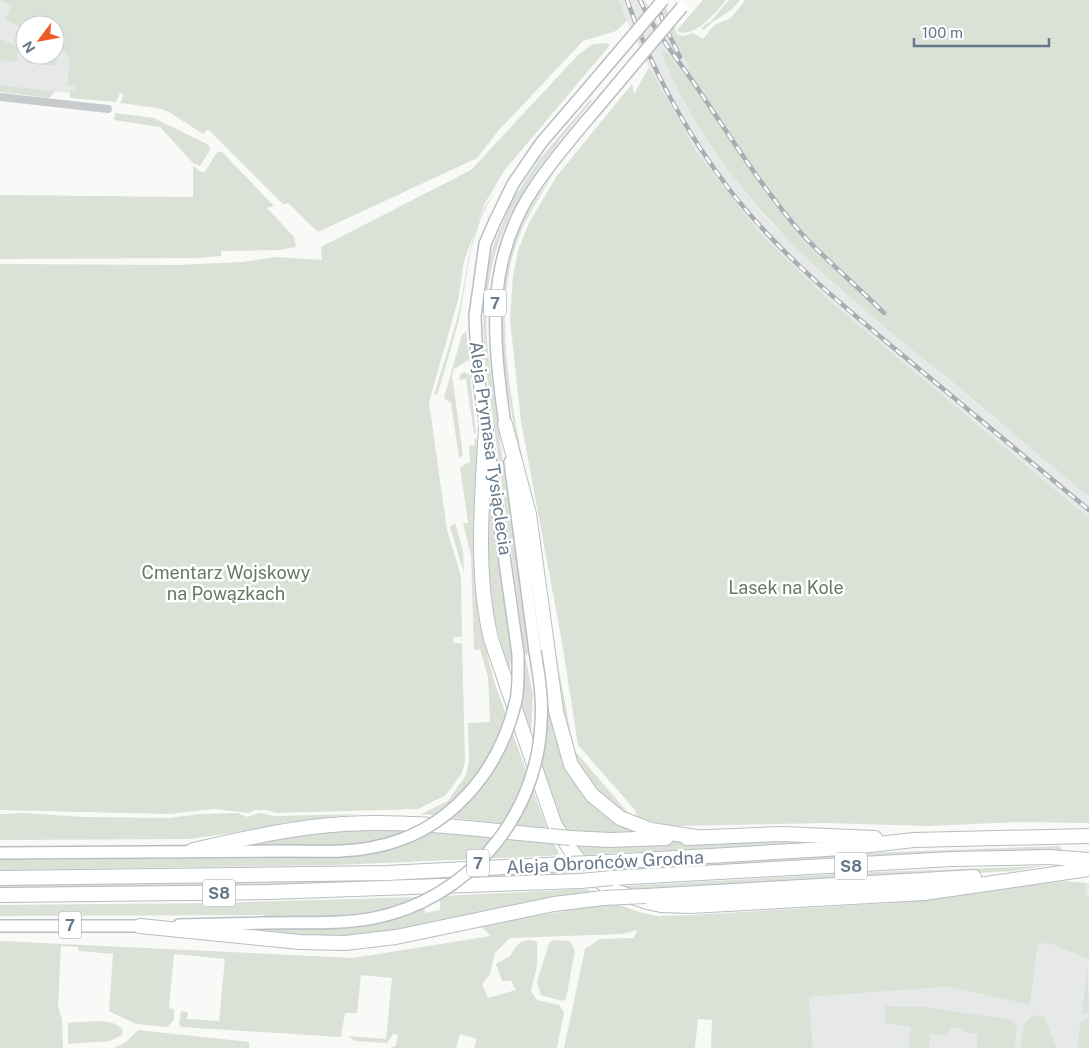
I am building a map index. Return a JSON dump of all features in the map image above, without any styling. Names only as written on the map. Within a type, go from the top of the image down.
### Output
[{"type":"highway","points":[[505,424],[528,514],[556,711],[571,764],[592,795],[620,818],[651,830],[696,837]]},
{"type":"highway","points":[[486,429],[483,483],[483,582],[485,609],[491,639],[554,823],[572,853],[593,876],[616,891],[647,902],[691,906],[924,893],[1089,868]]},
{"type":"highway","points":[[193,850],[284,830],[344,824],[445,825],[570,838],[610,840],[782,834],[914,840]]},
{"type":"highway","name":"Aleja Obrońców Grodna","points":[[0,878],[368,873],[591,863],[843,848],[914,840],[1089,836]]},
{"type":"highway","name":"Aleja Obrońców Grodna","points":[[0,895],[269,892],[580,881],[952,859],[1050,857],[1089,860]]},
{"type":"highway","points":[[140,926],[300,942],[344,944],[396,936],[541,907],[603,898],[1050,873]]},
{"type":"main road","name":"Aleja Prymasa Tysiąclecia","points":[[193,850],[337,852],[375,847],[437,823],[465,798],[487,773],[500,747],[516,699],[518,654],[477,366],[475,316],[485,244],[513,184],[541,142],[663,0]]},
{"type":"main road","name":"Aleja Prymasa Tysiąclecia","points":[[140,926],[352,921],[398,912],[422,903],[448,888],[481,861],[504,832],[520,806],[531,780],[542,723],[540,684],[505,424],[494,315],[497,281],[507,240],[533,188],[598,107],[686,4]]},
{"type":"main road","name":"7","points":[[0,853],[193,850]]},
{"type":"main road","name":"7","points":[[0,926],[140,926]]},
{"type":"street","points":[[0,97],[108,109]]},
{"type":"shaded area","points":[[0,0],[61,0],[133,65],[70,98],[70,93],[0,89]]},
{"type":"shaded area","points":[[619,0],[645,0],[667,40],[653,0],[659,0],[677,47],[692,72],[685,76],[661,53],[686,105],[710,144],[739,185],[770,222],[841,290],[1089,497],[1089,518],[831,302],[759,232],[697,152],[651,71]]},
{"type":"shaded area","points":[[1086,883],[1089,883],[1089,1048],[813,1048],[809,997],[948,987],[1030,1005],[1043,905],[1085,886]]},
{"type":"green space","points":[[0,0],[619,0],[627,21],[616,31],[583,41],[499,130],[477,158],[318,232],[288,203],[283,204],[208,129],[203,134],[169,112],[158,108],[120,103],[124,95],[120,93],[116,102],[70,98],[70,90],[75,91],[76,87],[67,85],[69,61],[65,51],[65,15],[15,15],[15,24],[5,20],[11,6]]},
{"type":"green space","points":[[659,0],[663,0],[677,34],[683,36],[693,33],[703,39],[714,25],[731,18],[745,0],[1089,0],[1089,497],[817,268],[745,192],[714,150],[686,104],[661,53],[666,51],[685,76],[689,67],[677,47]]},
{"type":"green space","points":[[703,0],[726,0],[712,17],[698,27],[685,33],[679,32],[677,30]]},
{"type":"green space","points":[[729,0],[740,0],[731,10],[704,30],[701,28],[711,21]]},
{"type":"green space","points":[[0,39],[15,46],[15,62],[0,60]]},
{"type":"green space","name":"Cmentarz Wojskowy na Powązkach","points":[[606,43],[610,45],[504,171],[485,203],[464,261],[458,300],[429,402],[447,530],[461,576],[462,637],[454,637],[454,643],[462,643],[465,761],[462,773],[446,795],[418,809],[276,813],[267,810],[255,810],[249,813],[215,809],[168,814],[0,810],[0,264],[177,265],[242,262],[276,257],[322,260],[321,247],[471,170],[577,56],[593,44]]},
{"type":"green space","name":"Lasek na Kole","points":[[649,67],[697,152],[759,232],[831,302],[1089,518],[1089,823],[1020,822],[928,826],[825,823],[671,826],[637,818],[635,810],[578,745],[562,642],[521,421],[510,320],[513,277],[518,250],[529,223],[556,177],[632,84],[634,94]]},
{"type":"green space","points":[[0,85],[56,91],[49,98],[0,92]]},
{"type":"green space","points":[[591,99],[592,101],[526,186],[510,215],[498,244],[490,276],[487,312],[488,352],[529,653],[525,655],[533,695],[531,736],[521,709],[525,654],[484,353],[483,302],[488,264],[495,241],[513,199],[539,160]]},
{"type":"green space","points":[[115,113],[154,118],[209,145],[210,150],[200,166],[193,163],[160,127],[114,120]]},
{"type":"green space","points":[[217,152],[222,152],[274,206],[267,208],[294,237],[296,247],[280,250],[221,251],[221,256],[197,258],[0,259],[0,195],[193,197],[193,166],[201,172],[205,172]]},
{"type":"green space","points":[[554,173],[531,211],[517,241],[508,281],[505,312],[506,344],[513,410],[531,503],[509,401],[504,366],[503,296],[509,262],[520,229],[527,214]]},
{"type":"green space","points":[[493,194],[481,218],[471,249],[459,320],[438,393],[434,395],[459,311],[470,251],[478,221]]},
{"type":"green space","points":[[466,331],[470,359],[454,369],[452,375],[463,455],[459,458],[451,403],[444,398],[462,335]]},
{"type":"green space","points":[[464,372],[470,375],[476,434],[474,434],[466,379],[459,380],[460,375]]},
{"type":"green space","points":[[474,439],[477,439],[476,585],[481,628],[494,681],[547,829],[421,814],[448,801],[466,775],[469,761],[468,723],[490,722],[488,677],[480,649],[474,650],[471,556],[463,523],[468,523],[460,467],[470,462],[469,446],[475,445]]},
{"type":"green space","points":[[489,487],[511,655],[508,672],[492,609],[489,579]]},
{"type":"green space","points":[[455,523],[463,550],[464,573],[450,527]]},
{"type":"green space","points":[[555,650],[574,748],[566,722]]},
{"type":"green space","points":[[546,684],[578,785],[642,833],[565,831],[541,765],[547,735]]},
{"type":"green space","points":[[575,751],[631,816],[609,801],[593,784]]},
{"type":"green space","points":[[25,813],[82,817],[169,818],[200,814],[238,813],[247,817],[259,813],[274,816],[359,814],[281,823],[281,826],[190,839],[0,840],[0,814]]},
{"type":"green space","points":[[398,829],[553,842],[559,853],[547,856],[336,865],[0,870],[0,860],[290,858],[290,844],[238,844],[320,831]]},
{"type":"green space","points":[[749,838],[846,841],[583,855],[573,843]]},
{"type":"green space","points":[[1060,846],[1062,850],[970,853],[604,873],[595,868],[864,853]]},
{"type":"green space","points":[[1045,866],[1013,871],[636,891],[624,886],[875,872]]},
{"type":"green space","points":[[571,870],[574,875],[351,885],[0,889],[0,884],[248,883]]},
{"type":"green space","points":[[1065,881],[1086,883],[1086,895],[1089,896],[1089,959],[1052,944],[1038,943],[1030,1005],[948,987],[809,997],[813,1048],[711,1048],[712,1020],[698,1019],[695,1048],[564,1048],[585,949],[600,939],[634,938],[637,930],[622,934],[510,938],[495,953],[490,974],[482,984],[488,998],[516,990],[511,981],[502,981],[496,964],[510,956],[520,943],[528,940],[537,942],[537,966],[531,991],[537,1000],[559,1005],[564,1012],[557,1048],[474,1048],[477,1039],[460,1034],[456,1048],[391,1048],[396,1045],[398,1035],[393,1034],[387,1043],[355,1041],[348,1036],[386,1039],[392,978],[361,975],[357,1013],[345,1013],[341,1037],[181,1027],[179,1024],[181,1011],[188,1012],[187,1019],[219,1021],[225,959],[174,954],[169,1008],[174,1009],[174,1020],[167,1027],[136,1024],[109,1011],[113,954],[79,951],[78,947],[61,946],[58,1007],[62,1019],[63,1048],[0,1048],[0,941],[353,958],[491,936],[479,925],[614,903],[657,916],[693,915],[892,903]]},
{"type":"green space","points":[[587,889],[595,894],[359,937],[315,938],[243,930],[264,929],[263,915],[0,916],[0,905],[213,903],[422,897],[425,913],[440,910],[440,896]]},
{"type":"green space","points":[[554,940],[570,941],[575,950],[566,999],[562,1001],[541,995],[537,982],[549,943]]},
{"type":"green space","points":[[1087,965],[1089,1013],[1082,1014]]},
{"type":"green space","points":[[885,1006],[926,1007],[1011,1020],[1017,1026],[1015,1048],[977,1048],[978,1034],[963,1032],[962,1029],[950,1027],[948,1036],[931,1034],[929,1048],[908,1048],[911,1027],[885,1023]]},
{"type":"green space","points":[[1040,1015],[1045,1018],[1056,1048],[1021,1048],[1026,1022],[1034,1016]]},
{"type":"green space","points":[[1089,1018],[1089,1048],[1078,1048],[1080,1024],[1084,1019]]},
{"type":"green space","points":[[109,1022],[120,1027],[123,1031],[122,1035],[110,1041],[68,1044],[68,1023]]},
{"type":"green space","points":[[138,1030],[249,1042],[249,1048],[114,1048],[126,1042]]},
{"type":"railway","points":[[627,0],[636,25],[670,98],[698,145],[748,213],[790,257],[859,319],[1089,510]]},
{"type":"railway","points":[[640,0],[660,35],[774,199],[802,234],[884,313]]},
{"type":"railway","points":[[656,0],[664,24],[680,57]]}]
